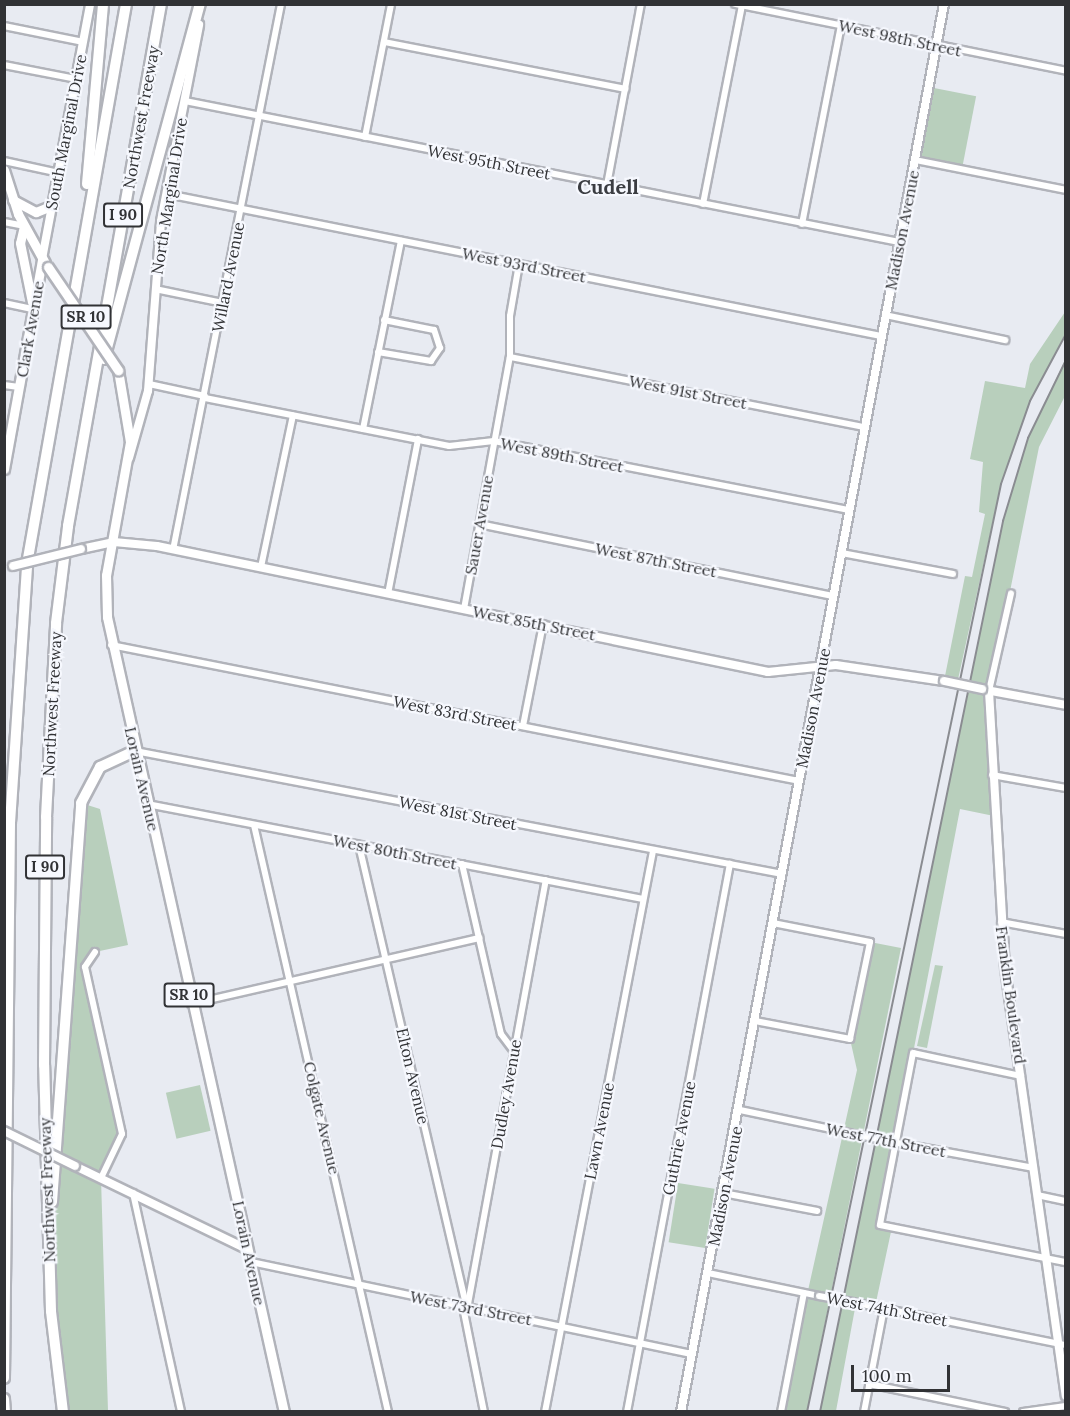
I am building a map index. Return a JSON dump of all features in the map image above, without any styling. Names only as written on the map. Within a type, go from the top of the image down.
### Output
[{"type":"highway","points":[[82,244],[103,4]]},
{"type":"highway","name":"Northwest Freeway","points":[[4,1378],[16,704],[32,529],[126,4]]},
{"type":"highway","name":"Northwest Freeway","points":[[63,1412],[48,1244],[44,1065],[50,719],[66,537],[161,4]]},
{"type":"highway","points":[[85,426],[201,4]]},
{"type":"highway","points":[[48,1244],[81,803],[100,767],[135,751]]},
{"type":"highway","points":[[4,1339],[5,1350]]},
{"type":"highway","points":[[4,1399],[5,1412]]},
{"type":"main road","name":"Lorain Avenue","points":[[4,170],[12,200],[45,263],[118,370],[129,412],[129,459],[105,594],[111,645],[284,1412]]},
{"type":"main road","points":[[12,200],[36,212],[53,205]]},
{"type":"main road","points":[[24,226],[20,243],[33,309]]},
{"type":"main road","name":"Clark Avenue","points":[[4,469],[33,309],[45,263]]},
{"type":"street","name":"South Marginal Drive","points":[[45,263],[53,205],[90,4]]},
{"type":"street","name":"North Marginal Drive","points":[[129,459],[149,384],[155,289],[167,194],[201,4]]},
{"type":"street","name":"Willard Avenue","points":[[173,550],[281,4]]},
{"type":"street","points":[[365,137],[391,4]]},
{"type":"street","points":[[607,185],[641,4]]},
{"type":"street","name":"Madison Avenue","points":[[681,1412],[740,1110],[944,4]]},
{"type":"street","points":[[703,204],[738,5]]},
{"type":"street","name":"West 98th Street","points":[[738,5],[1065,71]]},
{"type":"street","points":[[4,26],[83,42]]},
{"type":"street","points":[[802,224],[841,26]]},
{"type":"street","points":[[384,42],[625,89]]},
{"type":"street","points":[[4,65],[76,79]]},
{"type":"street","name":"West 95th Street","points":[[185,101],[899,242]]},
{"type":"street","points":[[915,160],[1065,190]]},
{"type":"street","points":[[4,161],[59,173]]},
{"type":"street","name":"West 93rd Street","points":[[167,194],[881,336]]},
{"type":"street","points":[[4,222],[24,226]]},
{"type":"street","points":[[363,429],[400,241]]},
{"type":"street","name":"Sauer Avenue","points":[[464,609],[510,357],[510,316],[519,264]]},
{"type":"street","points":[[155,289],[223,303]]},
{"type":"street","points":[[4,303],[33,309]]},
{"type":"street","points":[[885,315],[1005,340]]},
{"type":"street","points":[[378,352],[431,361],[440,348],[434,330],[384,320]]},
{"type":"street","name":"West 91st Street","points":[[510,357],[865,428]]},
{"type":"street","name":"West 89th Street","points":[[149,384],[449,446],[494,441],[849,510]]},
{"type":"street","points":[[4,385],[19,387]]},
{"type":"street","points":[[261,567],[293,415]]},
{"type":"street","points":[[388,594],[418,439]]},
{"type":"street","name":"West 87th Street","points":[[479,524],[833,596]]},
{"type":"street","name":"West 85th Street","points":[[9,567],[114,542],[173,550],[261,567],[768,672],[859,666],[1065,705]]},
{"type":"street","points":[[842,554],[953,574]]},
{"type":"street","name":"Franklin Boulevard","points":[[1011,593],[986,690],[1000,922],[1046,1258],[1062,1345],[1065,1396]]},
{"type":"street","points":[[523,726],[543,624]]},
{"type":"street","name":"West 83rd Street","points":[[111,645],[799,781]]},
{"type":"street","name":"West 81st Street","points":[[135,751],[782,874]]},
{"type":"street","points":[[991,775],[1065,788]]},
{"type":"street","name":"West 80th Street","points":[[147,804],[643,899]]},
{"type":"street","name":"Colgate Avenue","points":[[254,825],[388,1412]]},
{"type":"street","name":"Elton Avenue","points":[[359,845],[465,1308],[484,1412]]},
{"type":"street","name":"Lawn Avenue","points":[[546,1412],[653,851]]},
{"type":"street","points":[[462,864],[501,1034],[514,1051]]},
{"type":"street","name":"Guthrie Avenue","points":[[627,1412],[730,864]]},
{"type":"street","name":"Dudley Avenue","points":[[465,1308],[546,880]]},
{"type":"street","points":[[1000,922],[1065,934]]},
{"type":"street","points":[[755,1021],[850,1039],[870,942],[773,923]]},
{"type":"street","points":[[192,1004],[480,938]]},
{"type":"street","points":[[94,952],[85,967],[122,1134],[101,1178]]},
{"type":"street","points":[[1022,1076],[913,1053],[894,1142],[880,1225],[1065,1262]]},
{"type":"street","name":"West 77th Street","points":[[740,1110],[886,1141],[1033,1168]]},
{"type":"street","points":[[4,1131],[247,1249]]},
{"type":"street","points":[[133,1192],[182,1412]]},
{"type":"street","points":[[723,1193],[817,1211]]},
{"type":"street","points":[[1037,1195],[1065,1201]]},
{"type":"street","name":"West 73rd Street","points":[[251,1262],[692,1354]]},
{"type":"street","name":"West 74th Street","points":[[708,1273],[1062,1345]]},
{"type":"street","points":[[781,1412],[804,1293]]},
{"type":"street","points":[[864,1412],[884,1308]]},
{"type":"street","points":[[869,1384],[1005,1412]]},
{"type":"street","points":[[1023,1412],[1065,1406]]},
{"type":"green space","points":[[929,87],[976,96],[962,169],[915,160]]},
{"type":"green space","points":[[1065,312],[1065,334],[1030,401],[1001,484],[957,684],[944,681],[965,576],[972,577],[985,514],[979,512],[983,462],[970,459],[985,381],[1025,388],[1030,364]]},
{"type":"green space","points":[[1065,360],[1065,396],[1039,447],[987,706],[994,816],[960,809],[880,1225],[892,1227],[875,1307],[856,1303],[836,1411],[820,1412],[1003,521],[1028,438]]},
{"type":"green space","points":[[81,803],[100,809],[128,945],[95,952],[85,967],[122,1134],[101,1178],[108,1411],[63,1412],[48,1244]]},
{"type":"green space","points":[[870,942],[901,948],[807,1411],[781,1412],[857,1070],[850,1039]]},
{"type":"green space","points":[[935,965],[943,966],[927,1048],[917,1046]]},
{"type":"green space","points":[[200,1085],[211,1131],[176,1139],[166,1093]]},
{"type":"green space","points":[[678,1183],[715,1189],[705,1248],[669,1242]]},
{"type":"railway","points":[[807,1412],[1001,484],[1030,401],[1066,334]]},
{"type":"railway","points":[[820,1412],[1003,521],[1028,438],[1066,360]]},
{"type":"district","name":"Cudell","points":[[608,186]]}]
